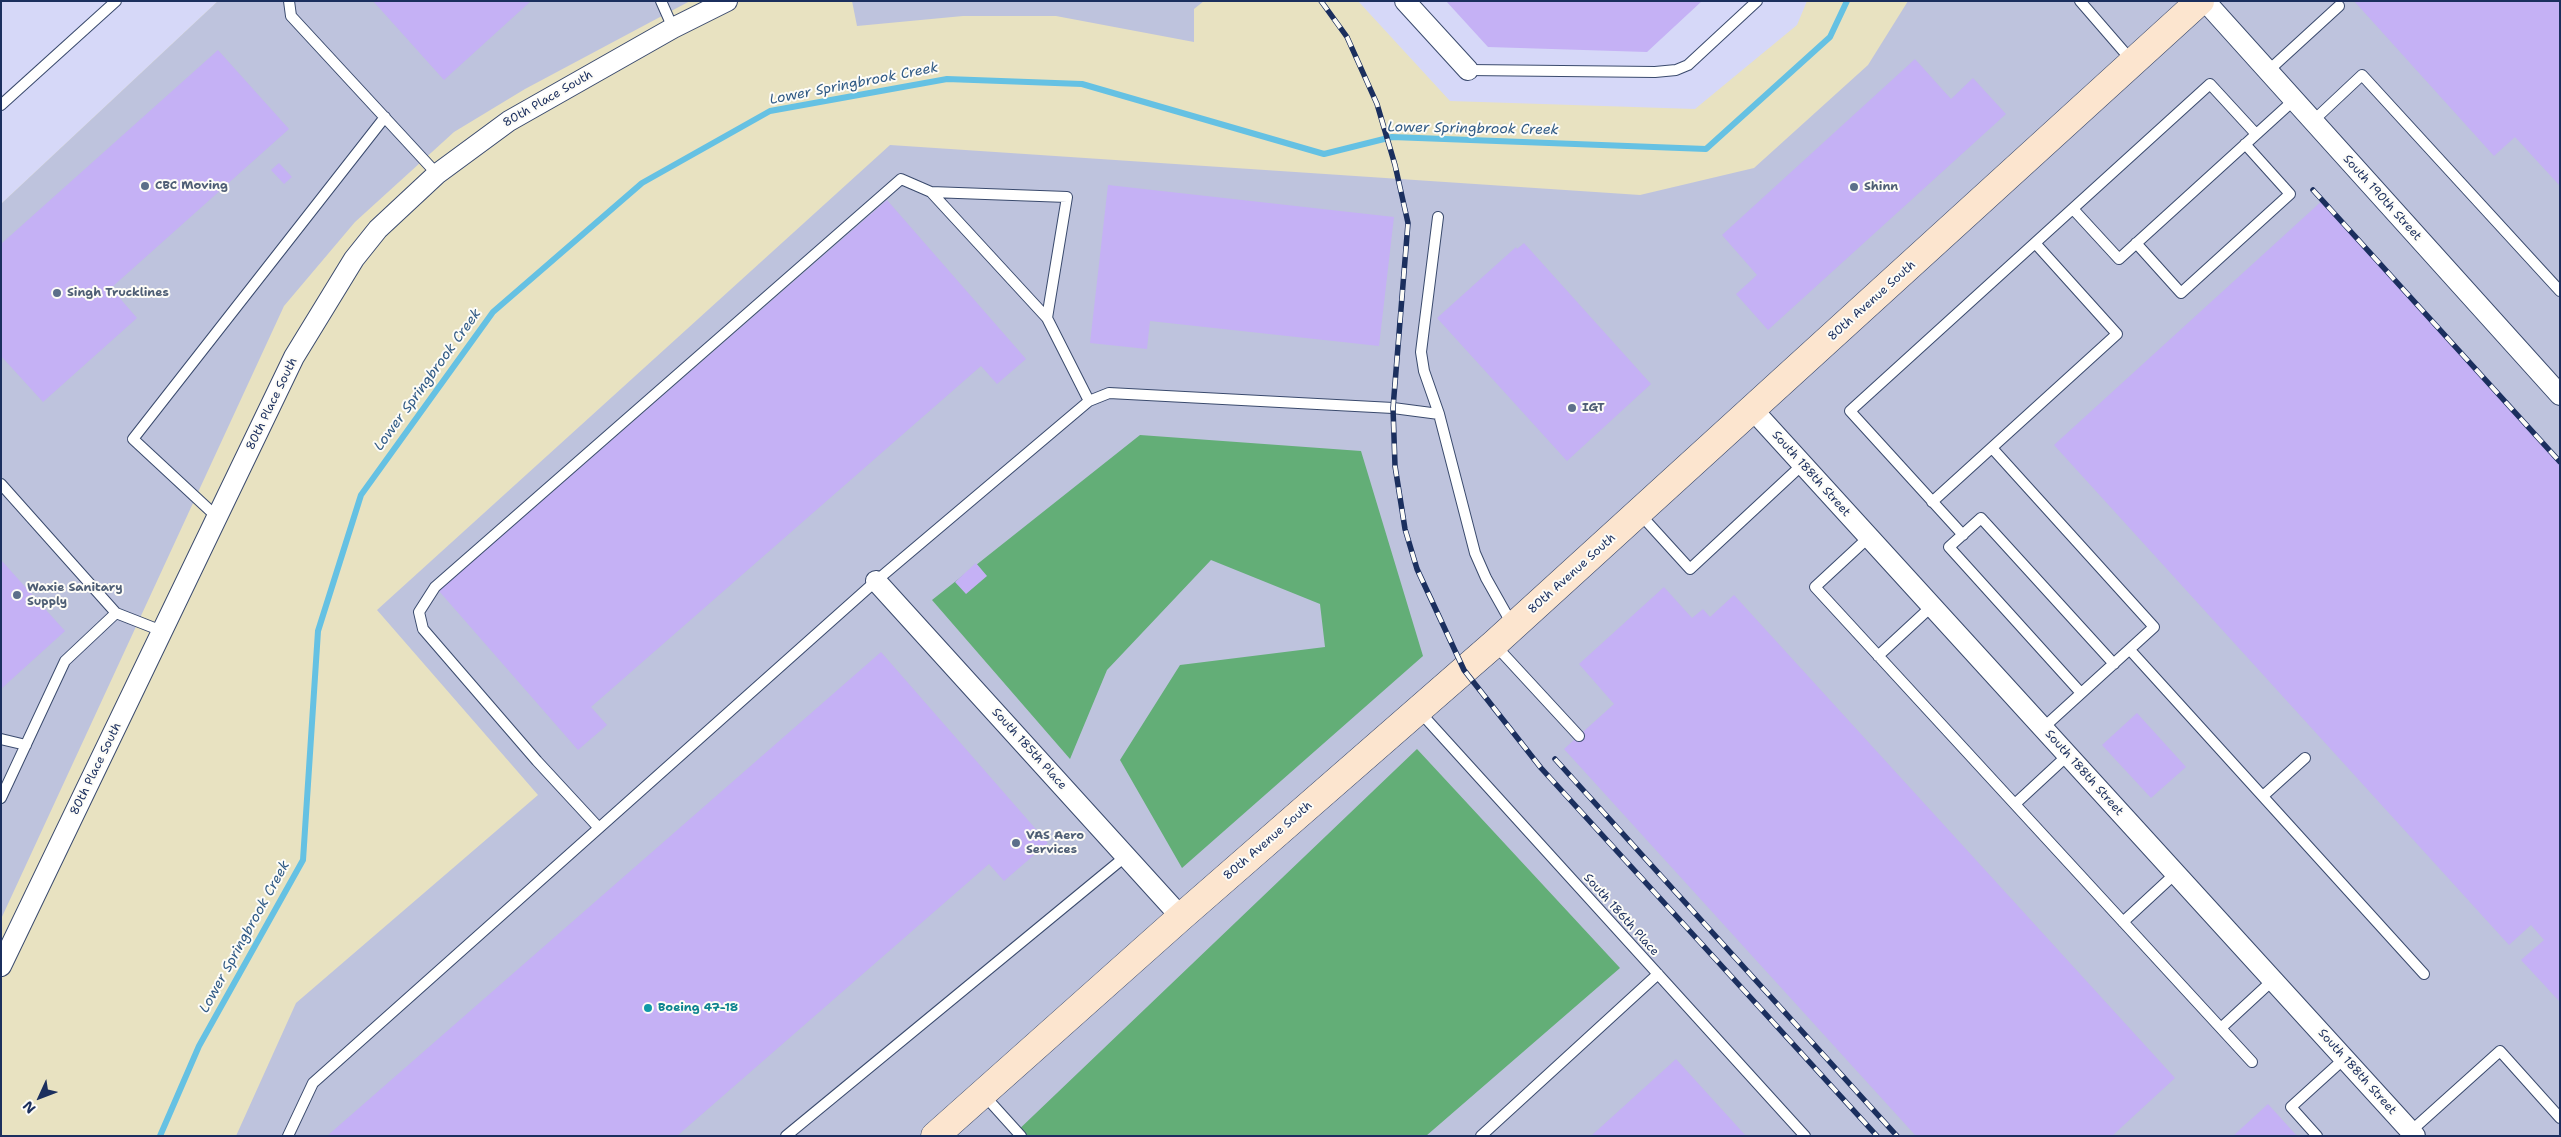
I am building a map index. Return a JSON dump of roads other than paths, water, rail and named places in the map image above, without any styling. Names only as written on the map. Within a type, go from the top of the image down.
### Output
[{"type":"street","name":"80th Place South","points":[[1,966],[294,358],[350,266],[378,229],[458,156],[530,107],[673,28],[727,1]]},
{"type":"street","points":[[1405,1],[1468,70]]},
{"type":"street","name":"80th Avenue South","points":[[935,1136],[1181,917],[1504,636],[2200,1]]},
{"type":"street","name":"South 190th Street","points":[[2205,1],[2560,395]]},
{"type":"street","name":"South 188th Street","points":[[1753,410],[2413,1134]]},
{"type":"street","name":"South 185th Place","points":[[876,581],[1181,917]]},
{"type":"lane","points":[[1,105],[116,1]]},
{"type":"lane","points":[[289,1],[292,16],[437,174]]},
{"type":"lane","points":[[661,1],[673,28]]},
{"type":"lane","points":[[1468,70],[1655,72],[1676,70],[1688,65],[1757,1]]},
{"type":"lane","points":[[2080,1],[2134,62]]},
{"type":"lane","points":[[2268,71],[2339,6]]},
{"type":"lane","points":[[2313,121],[2362,75],[2560,291]]},
{"type":"lane","points":[[1963,535],[1850,411],[2210,84],[2256,134]]},
{"type":"lane","points":[[2073,209],[2119,259],[2294,100]]},
{"type":"lane","points":[[217,517],[133,439],[385,117]]},
{"type":"lane","points":[[2136,243],[2181,293],[2268,214],[2290,194],[2245,144]]},
{"type":"lane","points":[[599,828],[537,761],[423,629],[420,612],[434,587],[901,179],[931,192],[1067,197],[1047,318]]},
{"type":"lane","points":[[931,192],[1047,318],[1089,401]]},
{"type":"lane","points":[[1438,217],[1421,352],[1424,371],[1439,414],[1475,553],[1486,578],[1504,636],[1579,736]]},
{"type":"lane","points":[[1932,502],[2117,334],[2035,243]]},
{"type":"lane","points":[[288,1136],[313,1083],[876,581],[1089,401],[1109,393],[1393,408],[1439,414]]},
{"type":"lane","points":[[1992,448],[2154,627],[2043,728]]},
{"type":"lane","points":[[1639,513],[1690,569],[1802,464]]},
{"type":"lane","points":[[1,484],[116,613],[162,631]]},
{"type":"lane","points":[[2081,693],[1949,548],[1981,518],[2114,664]]},
{"type":"lane","points":[[1869,537],[1815,587],[2252,1062]]},
{"type":"lane","points":[[1878,656],[1932,606]]},
{"type":"lane","points":[[1,798],[65,661],[116,613]]},
{"type":"lane","points":[[2130,650],[2424,974]]},
{"type":"lane","name":"South 186th Place","points":[[1419,711],[1805,1136]]},
{"type":"lane","points":[[1,739],[26,745]]},
{"type":"lane","points":[[2015,804],[2068,755]]},
{"type":"lane","points":[[2263,796],[2306,758]]},
{"type":"lane","points":[[786,1136],[1126,856]]},
{"type":"lane","points":[[2123,922],[2176,873]]},
{"type":"lane","points":[[1480,1136],[1658,974]]},
{"type":"lane","points":[[2221,1028],[2273,980]]},
{"type":"lane","points":[[2413,1134],[2500,1051],[2560,1118]]},
{"type":"lane","points":[[2317,1136],[2291,1106],[2345,1058]]},
{"type":"lane","points":[[983,1093],[1021,1136]]},
{"type":"waterway","name":"Lower Springbrook Creek","points":[[160,1136],[199,1046],[303,860],[318,631],[361,495],[493,312],[642,183],[770,111],[947,79],[1082,84],[1324,154],[1392,137],[1706,149],[1830,37],[1847,1]]},
{"type":"railway","points":[[1321,1],[1347,37],[1377,104],[1395,165],[1408,223],[1393,408],[1395,466],[1405,529],[1417,569],[1464,670],[1541,768],[1877,1136]]},
{"type":"railway","points":[[2313,190],[2560,462]]},
{"type":"railway","points":[[1555,759],[1897,1136]]},
{"type":"place","name":"CBC Moving","points":[[145,186]]},
{"type":"place","name":"Shinn","points":[[1854,187]]},
{"type":"place","name":"Singh Trucklines","points":[[57,293]]},
{"type":"place","name":"IGT","points":[[1572,408]]},
{"type":"place","name":"Waxie Sanitary Supply","points":[[17,595]]},
{"type":"place","name":"VAS Aero Services","points":[[1016,843]]},
{"type":"place","name":"Boeing 47-18","points":[[648,1008]]}]
